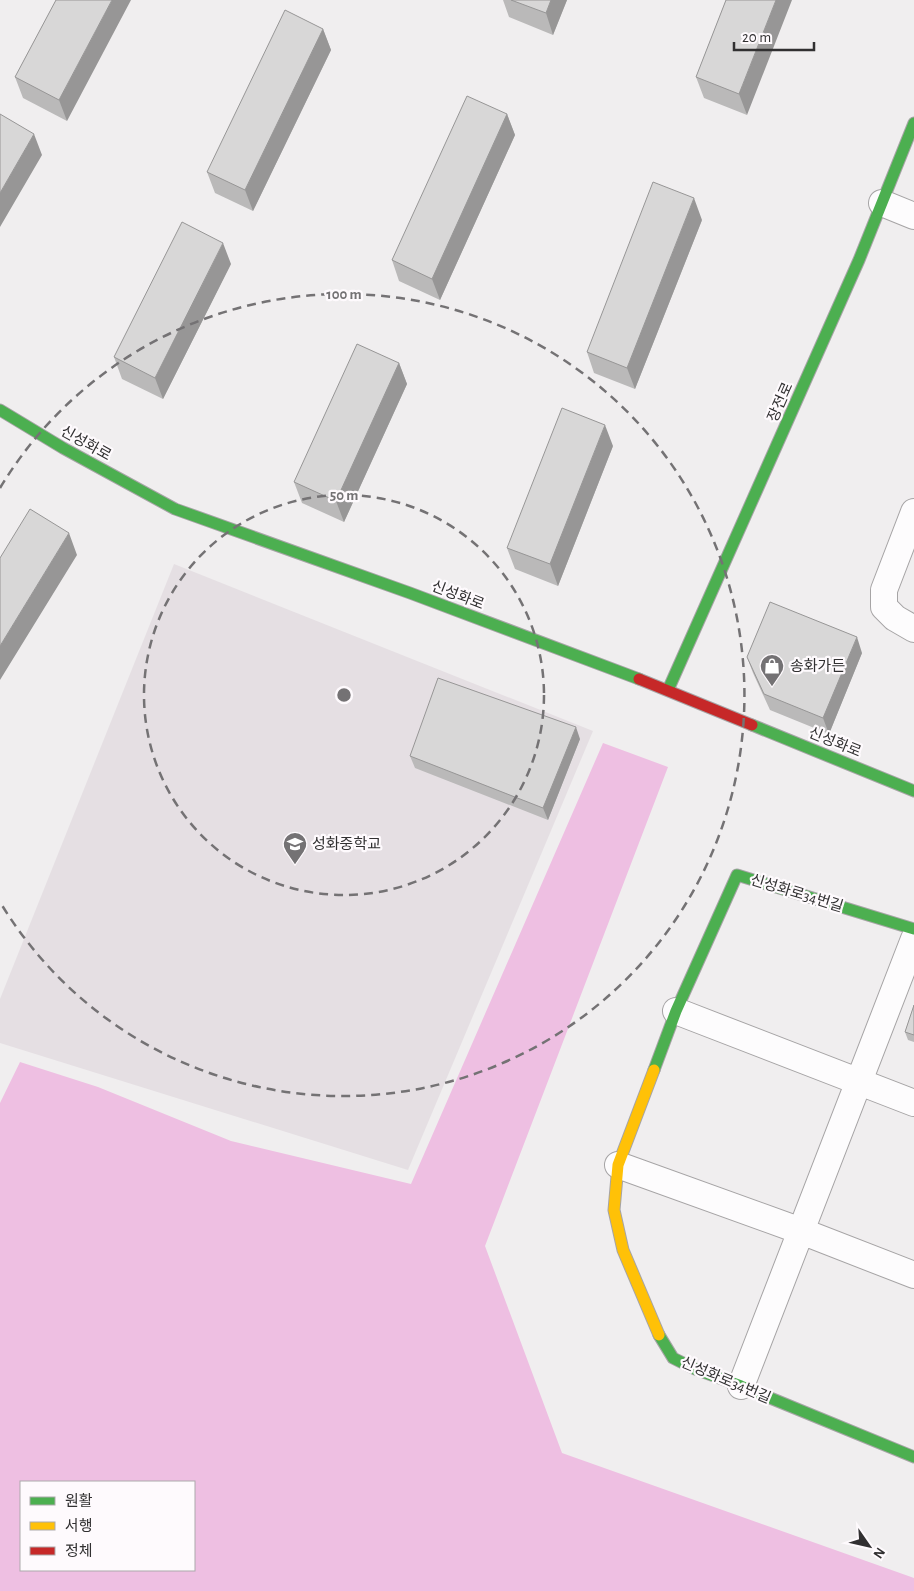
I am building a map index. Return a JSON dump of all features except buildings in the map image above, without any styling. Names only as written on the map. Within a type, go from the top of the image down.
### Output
[{"type":"street","name":"장전로","points":[[668,690],[859,260],[914,124]]},
{"type":"street","points":[[882,203],[914,216]]},
{"type":"street","name":"신성화로","points":[[0,410],[62,448],[175,509],[410,593],[668,690],[914,791]]},
{"type":"street","points":[[914,512],[884,590],[884,607],[895,618],[914,630]]},
{"type":"street","name":"신성화로34번길","points":[[914,929],[737,875],[676,1011],[618,1165],[614,1210],[623,1250],[661,1341],[674,1358],[695,1369],[914,1457]]},
{"type":"street","points":[[741,1386],[914,939]]},
{"type":"street","points":[[676,1011],[914,1103]]},
{"type":"street","points":[[618,1165],[801,1231],[914,1276]]},
{"type":"shaded area","name":"성화중학교","points":[[174,564],[593,731],[408,1170],[0,1043],[0,999]]},
{"type":"shaded area","points":[[603,743],[668,767],[485,1246],[562,1453],[914,1578],[914,1591],[0,1591],[0,1103],[20,1062],[98,1087],[231,1141],[411,1184]]},
{"type":"traffic: fast","points":[[668,690],[859,260],[914,123]]},
{"type":"traffic: fast","points":[[0,410],[63,448],[175,509],[410,593],[639,679]]},
{"type":"traffic: fast","points":[[752,725],[914,791]]},
{"type":"traffic: fast","points":[[654,1070],[676,1011],[737,875],[914,929]]},
{"type":"traffic: fast","points":[[659,1335],[673,1358],[695,1369],[914,1457]]},
{"type":"traffic: slow","points":[[654,1070],[618,1165],[614,1210],[623,1250],[659,1335]]},
{"type":"traffic: jam","points":[[639,679],[752,725]]},
{"type":"place","name":"송화가든","points":[[772,687]]},
{"type":"place","name":"성화중학교","points":[[295,865]]}]
